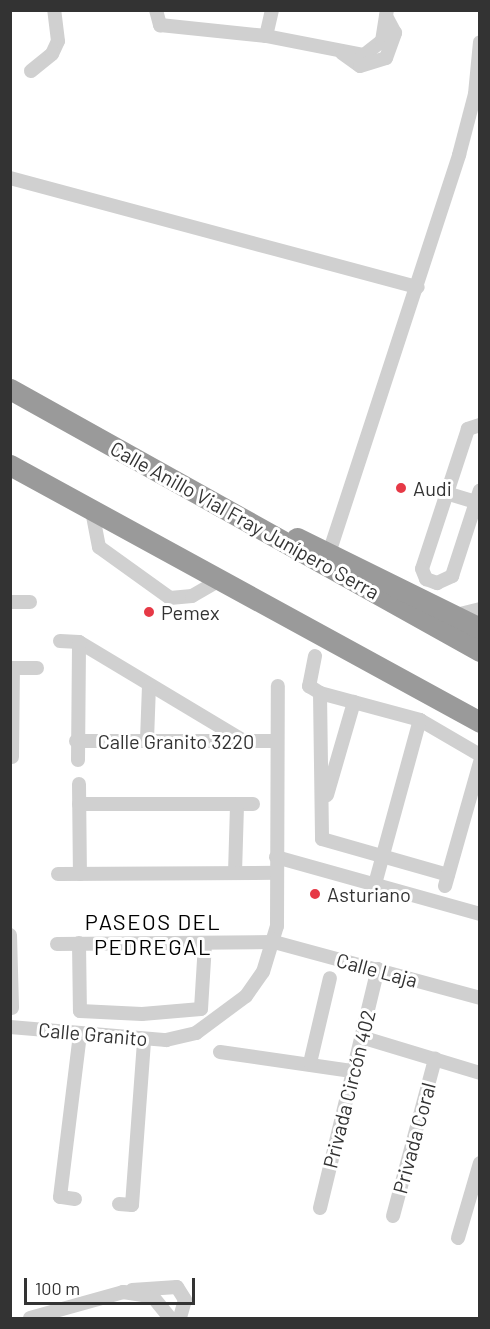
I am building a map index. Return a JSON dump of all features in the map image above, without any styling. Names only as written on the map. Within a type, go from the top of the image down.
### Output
[{"type":"highway","name":"Calle Anillo Vial Fray Junípero Serra","points":[[10,389],[480,651]]},
{"type":"highway","points":[[10,465],[218,581],[480,722]]},
{"type":"highway","points":[[234,515],[426,585],[436,606],[480,628]]},
{"type":"street","points":[[30,71],[52,54],[58,41],[54,10]]},
{"type":"street","points":[[156,10],[160,25],[266,36],[342,53],[360,66],[386,58],[395,33],[386,13]]},
{"type":"street","points":[[266,36],[272,10]]},
{"type":"street","points":[[330,550],[418,287],[475,94],[480,42]]},
{"type":"street","points":[[10,178],[418,287]]},
{"type":"street","points":[[446,493],[478,496],[452,576],[426,585],[422,569],[446,493],[468,429],[480,425]]},
{"type":"street","points":[[92,511],[99,547],[170,598],[192,596],[218,581]]},
{"type":"street","points":[[10,602],[30,602]]},
{"type":"street","points":[[456,615],[480,609]]},
{"type":"street","points":[[60,641],[79,642],[242,741]]},
{"type":"street","points":[[78,760],[76,741],[79,642]]},
{"type":"street","points":[[315,656],[309,686],[320,693],[420,720],[480,755]]},
{"type":"street","points":[[12,757],[12,668],[37,668]]},
{"type":"street","points":[[147,740],[149,685]]},
{"type":"street","name":"Calle Granito","points":[[10,1027],[144,1040],[196,1033],[221,1018],[263,972],[274,942],[277,873],[278,686]]},
{"type":"street","points":[[320,693],[322,839],[382,856],[447,880],[480,762]]},
{"type":"street","points":[[323,808],[354,702]]},
{"type":"street","points":[[375,884],[420,720]]},
{"type":"street","name":"Calle Granito 3220","points":[[76,741],[276,741]]},
{"type":"street","points":[[79,784],[80,874]]},
{"type":"street","points":[[79,804],[253,804]]},
{"type":"street","points":[[235,873],[237,804]]},
{"type":"street","points":[[276,857],[480,914]]},
{"type":"street","points":[[58,874],[277,873]]},
{"type":"street","points":[[10,935],[12,1008]]},
{"type":"street","points":[[79,943],[80,1011],[142,1014],[201,1009],[205,942]]},
{"type":"street","points":[[57,944],[274,942]]},
{"type":"street","name":"Calle Laja","points":[[274,942],[480,998]]},
{"type":"street","name":"Privada Circón 402","points":[[320,1208],[378,969]]},
{"type":"street","points":[[310,1063],[330,978]]},
{"type":"street","points":[[75,1199],[60,1197],[80,1034]]},
{"type":"street","points":[[361,1037],[480,1073]]},
{"type":"street","points":[[119,1204],[132,1205],[144,1040]]},
{"type":"street","points":[[220,1052],[310,1063],[352,1071]]},
{"type":"street","name":"Privada Coral","points":[[393,1216],[435,1059]]},
{"type":"street","points":[[458,1238],[480,1163]]},
{"type":"street","points":[[30,1318],[123,1292],[177,1287],[185,1300],[180,1318]]},
{"type":"street","points":[[123,1292],[159,1301],[170,1318]]},
{"type":"place","name":"Audi","points":[[401,488]]},
{"type":"place","name":"Pemex","points":[[149,612]]},
{"type":"place","name":"Asturiano","points":[[315,894]]},
{"type":"district","name":"PASEOS DEL PEDREGAL","points":[[153,934]]}]
